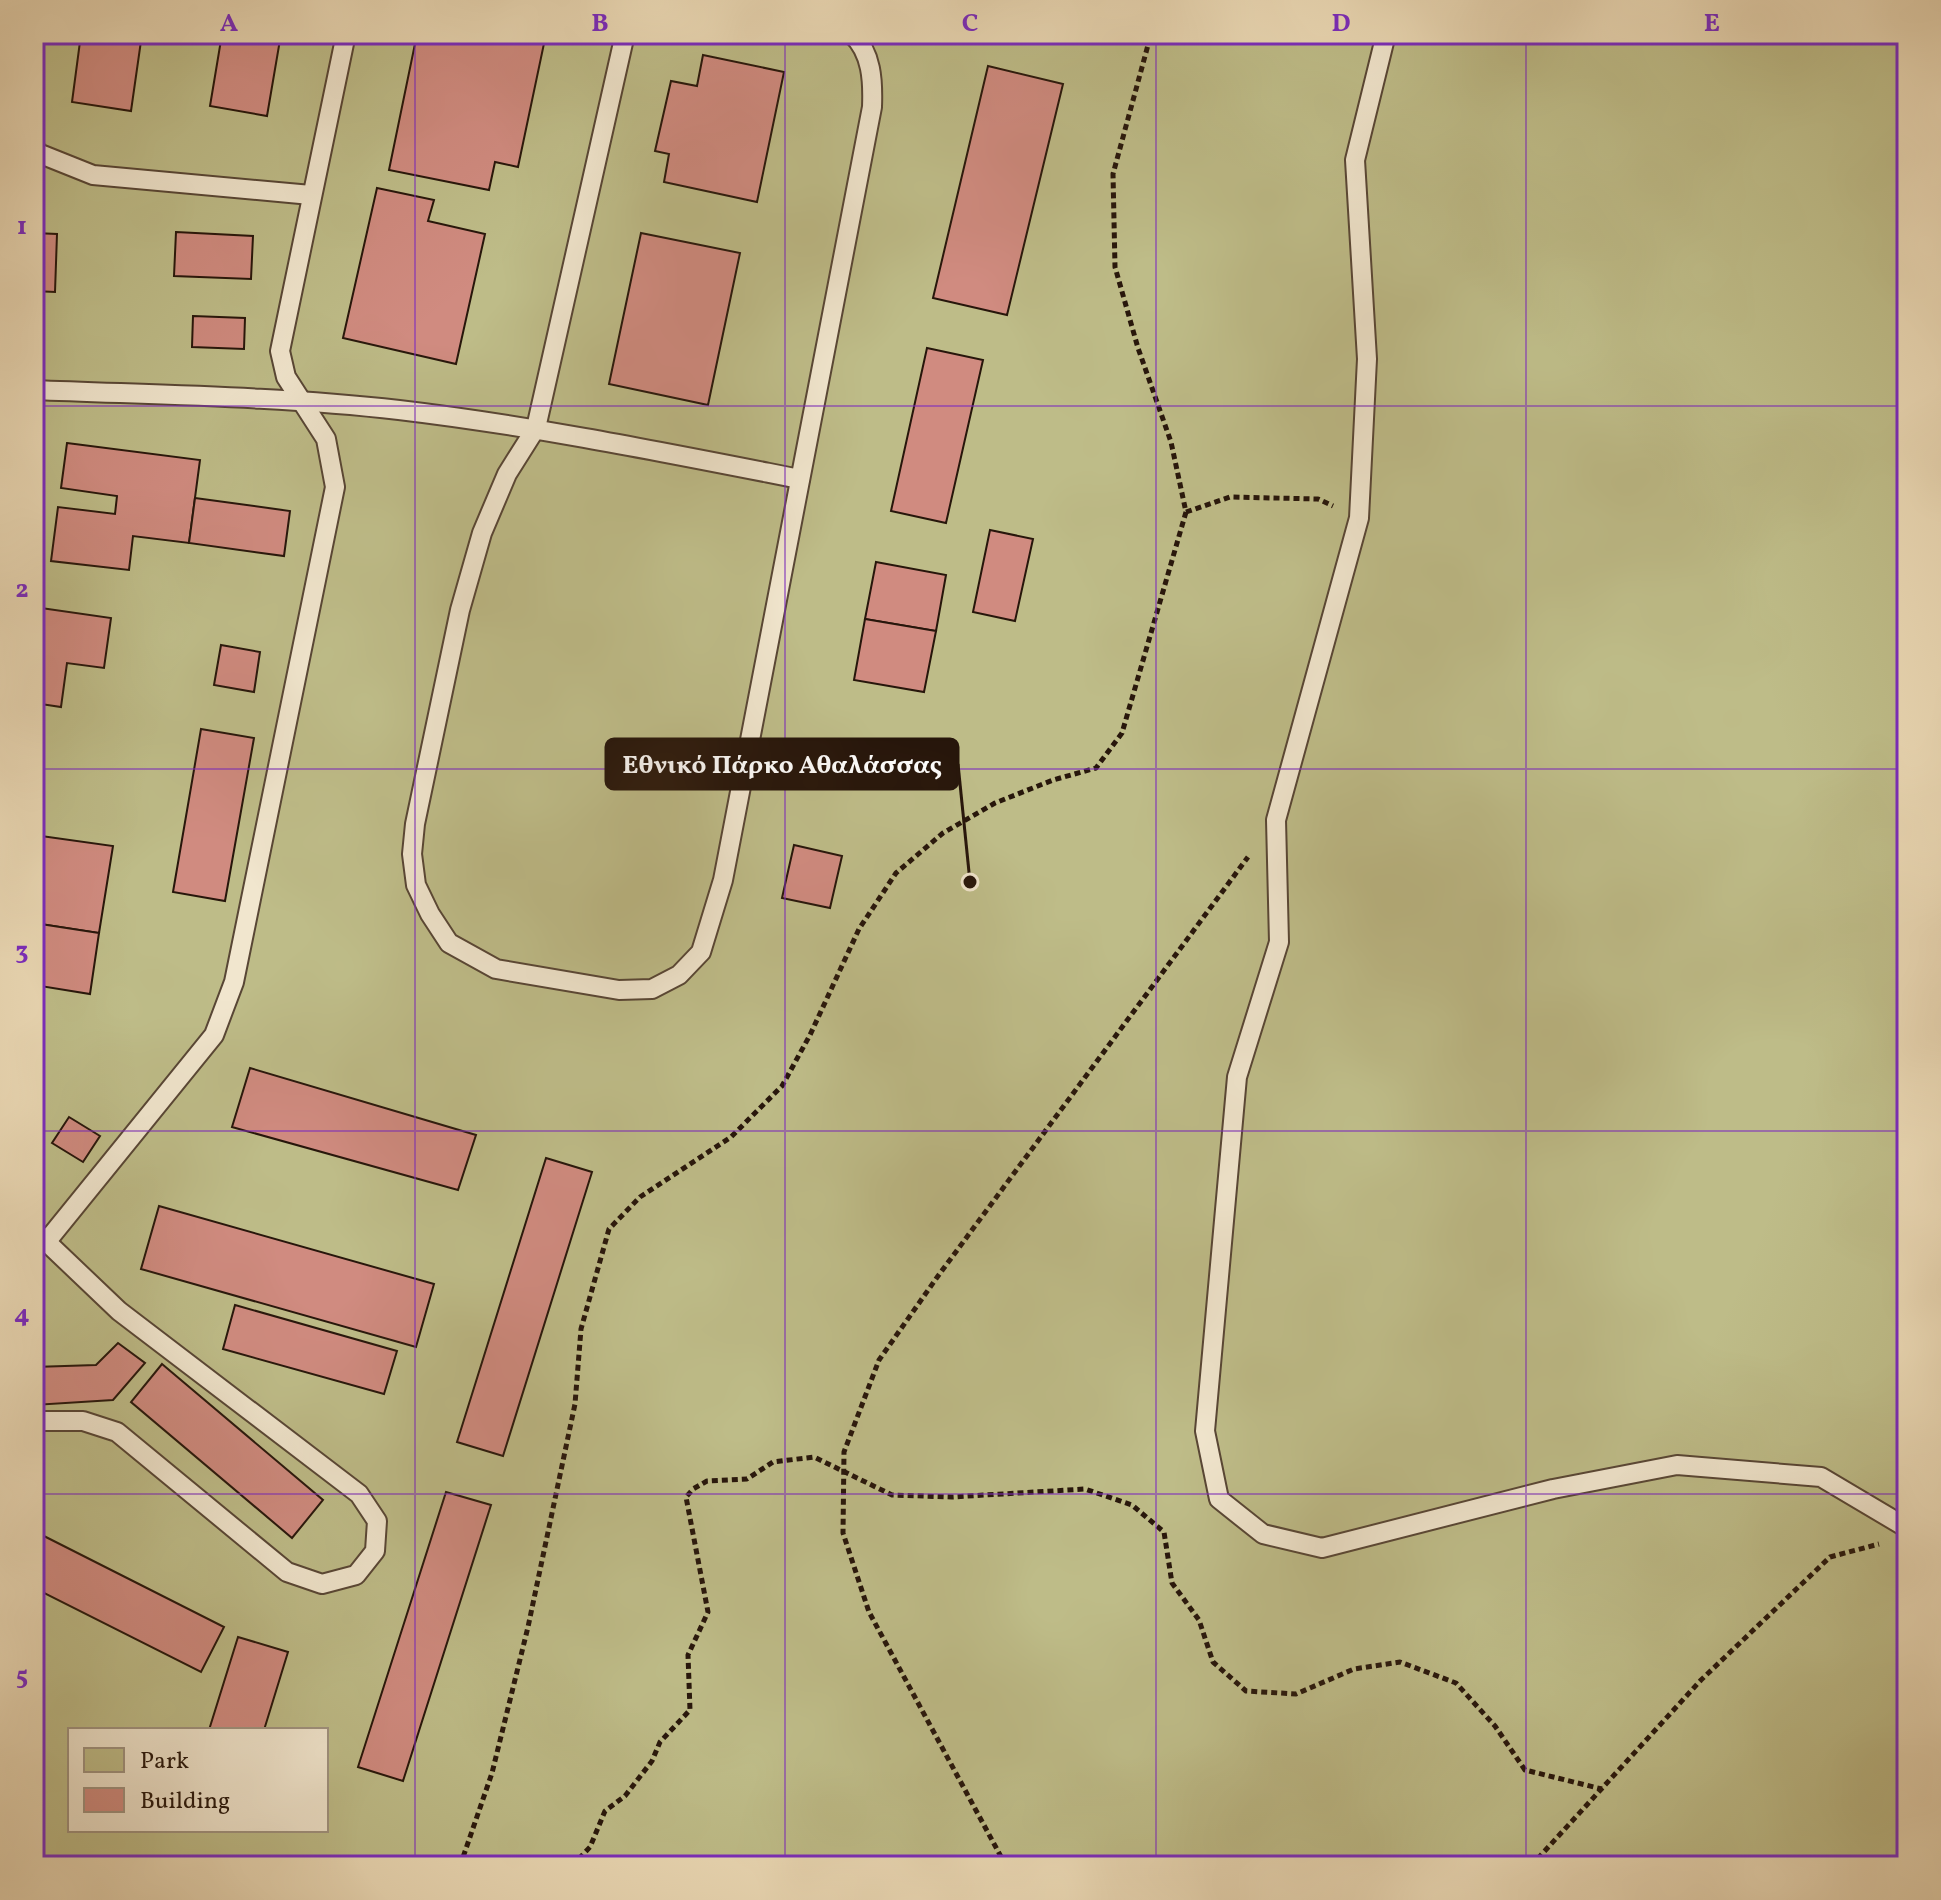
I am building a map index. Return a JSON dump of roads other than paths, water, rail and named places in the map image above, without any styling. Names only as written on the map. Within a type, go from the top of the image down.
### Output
[{"type":"lane","points":[[34,1421],[83,1421],[117,1432],[287,1572],[322,1584],[356,1575],[375,1551],[377,1521],[359,1494],[119,1311],[40,1236],[214,1035],[234,982],[335,487],[326,439],[286,377],[280,351],[346,34]]},
{"type":"lane","points":[[625,34],[536,428],[507,474],[482,533],[460,610],[415,824],[412,854],[416,885],[449,943],[496,969],[619,990],[652,989],[679,975],[701,952],[723,880],[872,107],[873,81],[866,55],[852,34]]},
{"type":"lane","points":[[1386,34],[1355,160],[1367,359],[1359,518],[1276,820],[1279,942],[1237,1077],[1205,1431],[1219,1499],[1263,1534],[1322,1548],[1553,1489],[1677,1465],[1821,1477],[1907,1528]]},
{"type":"lane","points":[[34,146],[38,153],[93,175],[311,195]]},
{"type":"lane","points":[[34,390],[303,401],[397,410],[536,428],[800,479]]},
{"type":"place","name":"Εθνικό Πάρκο Αθαλάσσας","points":[[970,882]]}]
